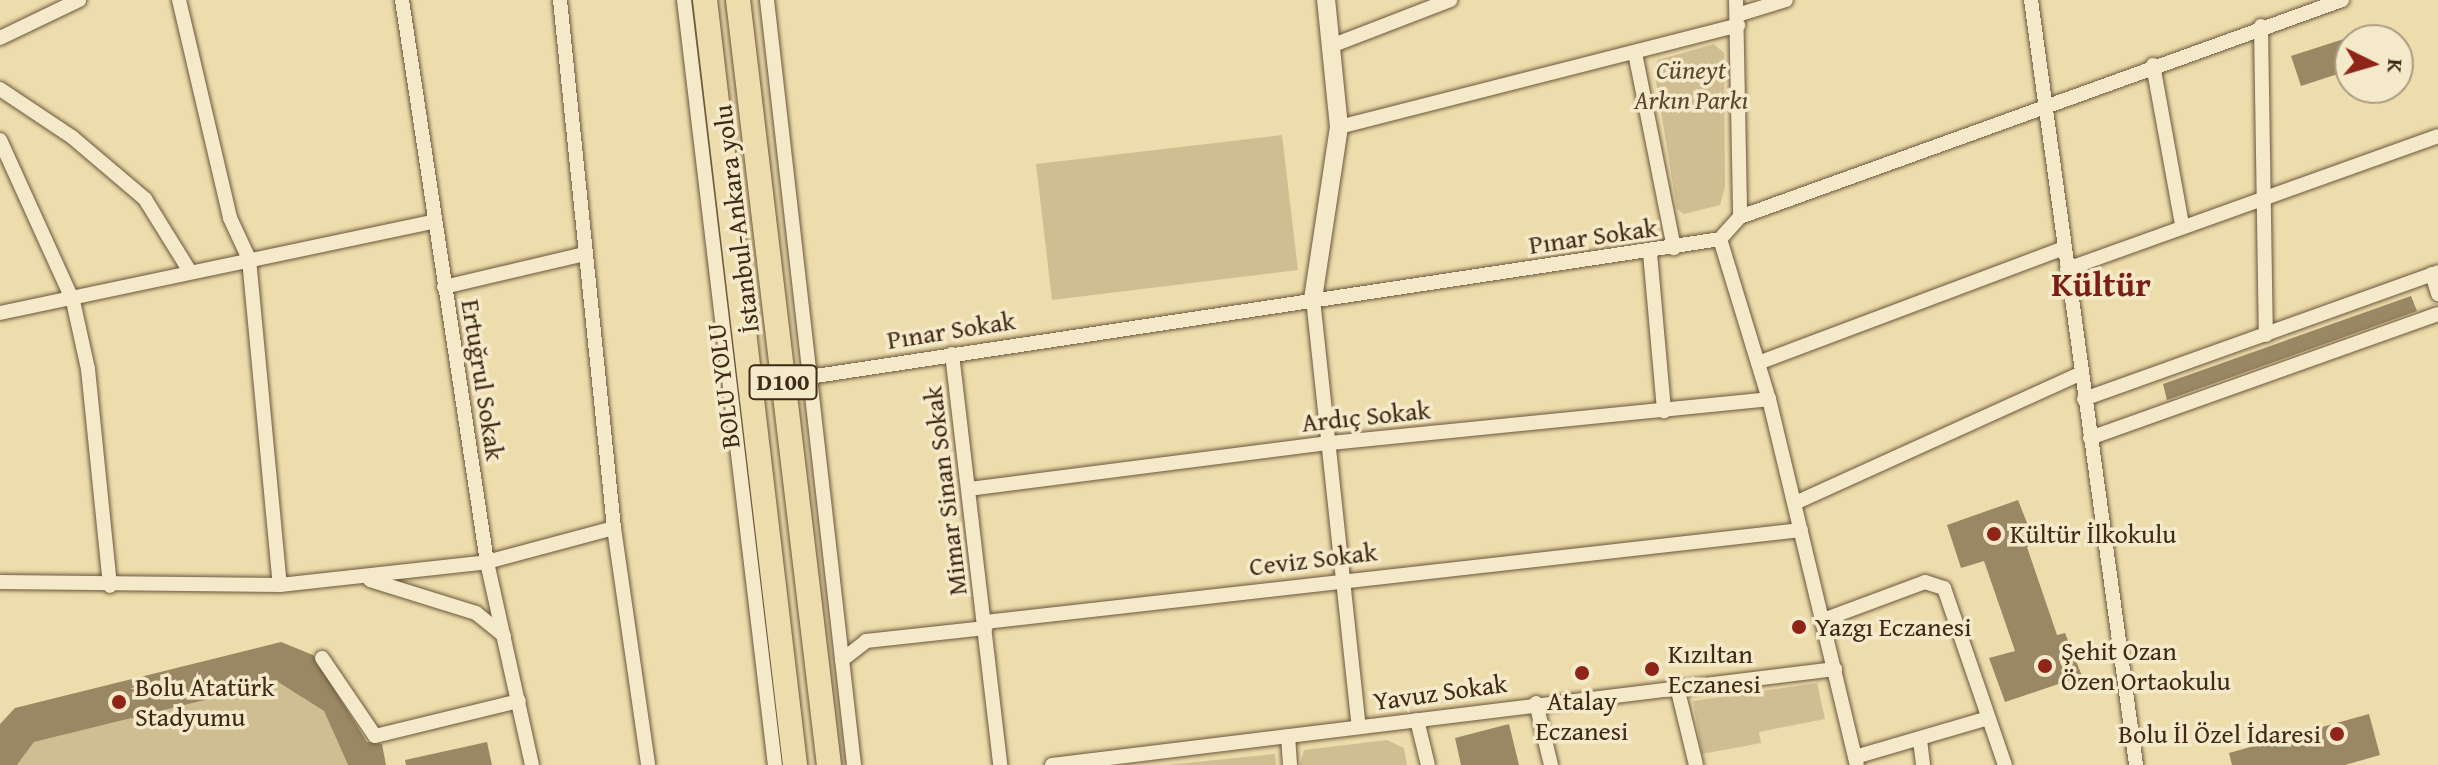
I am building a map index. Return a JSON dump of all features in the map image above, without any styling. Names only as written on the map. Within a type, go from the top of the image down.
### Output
[{"type":"highway","name":"BOLU YOLU","points":[[705,0],[795,765]]},
{"type":"highway","name":"İstanbul-Ankara yolu","points":[[738,0],[829,765]]},
{"type":"main road","points":[[1313,299],[1339,127],[1326,0]]},
{"type":"street","points":[[0,38],[79,0]]},
{"type":"street","points":[[179,0],[230,218],[249,259],[280,585]]},
{"type":"street","name":"Ertuğrul Sokak","points":[[402,0],[433,222],[487,562],[532,765]]},
{"type":"street","points":[[560,0],[614,528],[648,765]]},
{"type":"street","points":[[684,0],[775,765]]},
{"type":"street","points":[[767,0],[854,765]]},
{"type":"street","points":[[1331,46],[1450,0]]},
{"type":"street","points":[[1339,127],[1635,53],[1737,13],[1786,0]]},
{"type":"street","points":[[2031,0],[2136,765]]},
{"type":"street","points":[[1988,718],[1856,761],[1769,399],[1720,239],[1740,217],[2261,26],[2294,7],[2342,0]]},
{"type":"street","points":[[1737,13],[1740,217]]},
{"type":"street","points":[[2261,26],[2267,194],[2266,335]]},
{"type":"street","points":[[1635,53],[1674,248]]},
{"type":"street","points":[[2153,65],[2182,224]]},
{"type":"street","points":[[0,89],[72,137],[145,199],[189,270]]},
{"type":"street","points":[[2067,269],[2182,224],[2438,136]]},
{"type":"street","points":[[0,140],[73,301],[88,369],[110,586]]},
{"type":"street","points":[[0,313],[73,301],[189,270],[433,222]]},
{"type":"street","name":"Pınar Sokak","points":[[809,377],[1313,299],[1650,253],[1720,239]]},
{"type":"street","points":[[1758,363],[2064,248]]},
{"type":"street","points":[[1650,253],[1664,411]]},
{"type":"street","points":[[444,287],[585,254]]},
{"type":"street","points":[[2084,399],[2435,273],[2438,294]]},
{"type":"street","points":[[1313,299],[1359,727]]},
{"type":"street","points":[[2090,438],[2438,314]]},
{"type":"street","name":"Mimar Sinan Sokak","points":[[952,354],[1000,765]]},
{"type":"street","points":[[1795,503],[2081,373]]},
{"type":"street","name":"Ardıç Sokak","points":[[969,489],[1330,443],[1769,399]]},
{"type":"street","points":[[0,582],[110,586],[280,585],[487,562],[614,528]]},
{"type":"street","name":"Ceviz Sokak","points":[[842,660],[866,641],[1345,579],[1801,530]]},
{"type":"street","points":[[362,577],[452,603],[504,637]]},
{"type":"street","points":[[1823,620],[1925,582],[1944,588],[2005,765]]},
{"type":"street","points":[[322,658],[375,736],[519,701]]},
{"type":"street","name":"Yavuz Sokak","points":[[1052,765],[1151,759],[1288,736],[1536,703],[1835,669]]},
{"type":"street","points":[[1677,687],[1696,765]]},
{"type":"street","points":[[1536,703],[1551,765]]},
{"type":"street","points":[[1417,720],[1428,765]]},
{"type":"street","points":[[1288,736],[1290,765]]},
{"type":"street","points":[[1920,740],[1923,765]]},
{"type":"green space","name":"Cüneyt Arkın Parkı","points":[[1714,44],[1724,53],[1725,187],[1720,205],[1684,214],[1677,209],[1654,69],[1658,60]]},
{"type":"green space","points":[[1282,135],[1298,270],[1052,300],[1036,164]]},
{"type":"green space","points":[[278,682],[324,711],[348,765],[17,765],[34,742]]},
{"type":"green space","points":[[1817,683],[1825,719],[1759,732],[1761,743],[1702,754],[1693,701]]},
{"type":"green space","points":[[1387,740],[1404,748],[1407,765],[1300,765],[1304,750]]},
{"type":"green space","points":[[1275,754],[1276,765],[1167,765]]},
{"type":"building","points":[[2334,42],[2334,75],[2301,86],[2291,56]]},
{"type":"building","points":[[2411,296],[2417,311],[2167,400],[2163,384]]},
{"type":"building","name":"Şehit Ozan Özen Ortaokulu","points":[[2018,500],[2035,543],[2027,547],[2057,635],[2065,633],[2082,676],[2005,702],[1989,658],[2015,651],[1984,561],[1961,568],[1947,525]]},
{"type":"building","name":"Bolu Atatürk Stadyumu","points":[[281,642],[313,655],[367,742],[382,744],[386,765],[348,765],[324,711],[278,682],[34,742],[17,765],[0,765],[0,724],[15,708]]},
{"type":"building","name":"Bolu İl Özel İdaresi","points":[[2369,714],[2380,755],[2345,765],[2232,765],[2229,753]]},
{"type":"building","points":[[1509,724],[1519,765],[1461,765],[1455,738]]},
{"type":"building","points":[[487,742],[492,765],[406,765],[405,760]]},
{"type":"place","name":"Kültür İlkokulu","points":[[1994,534]]},
{"type":"place","name":"Yazgı Eczanesi","points":[[1799,627]]},
{"type":"place","name":"Şehit Ozan Özen Ortaokulu","points":[[2045,666]]},
{"type":"place","name":"Kızıltan Eczanesi","points":[[1652,669]]},
{"type":"place","name":"Atalay Eczanesi","points":[[1582,673]]},
{"type":"place","name":"Bolu Atatürk Stadyumu","points":[[119,702]]},
{"type":"place","name":"Bolu İl Özel İdaresi","points":[[2337,734]]},
{"type":"district","name":"Kültür","points":[[2101,284]]}]
